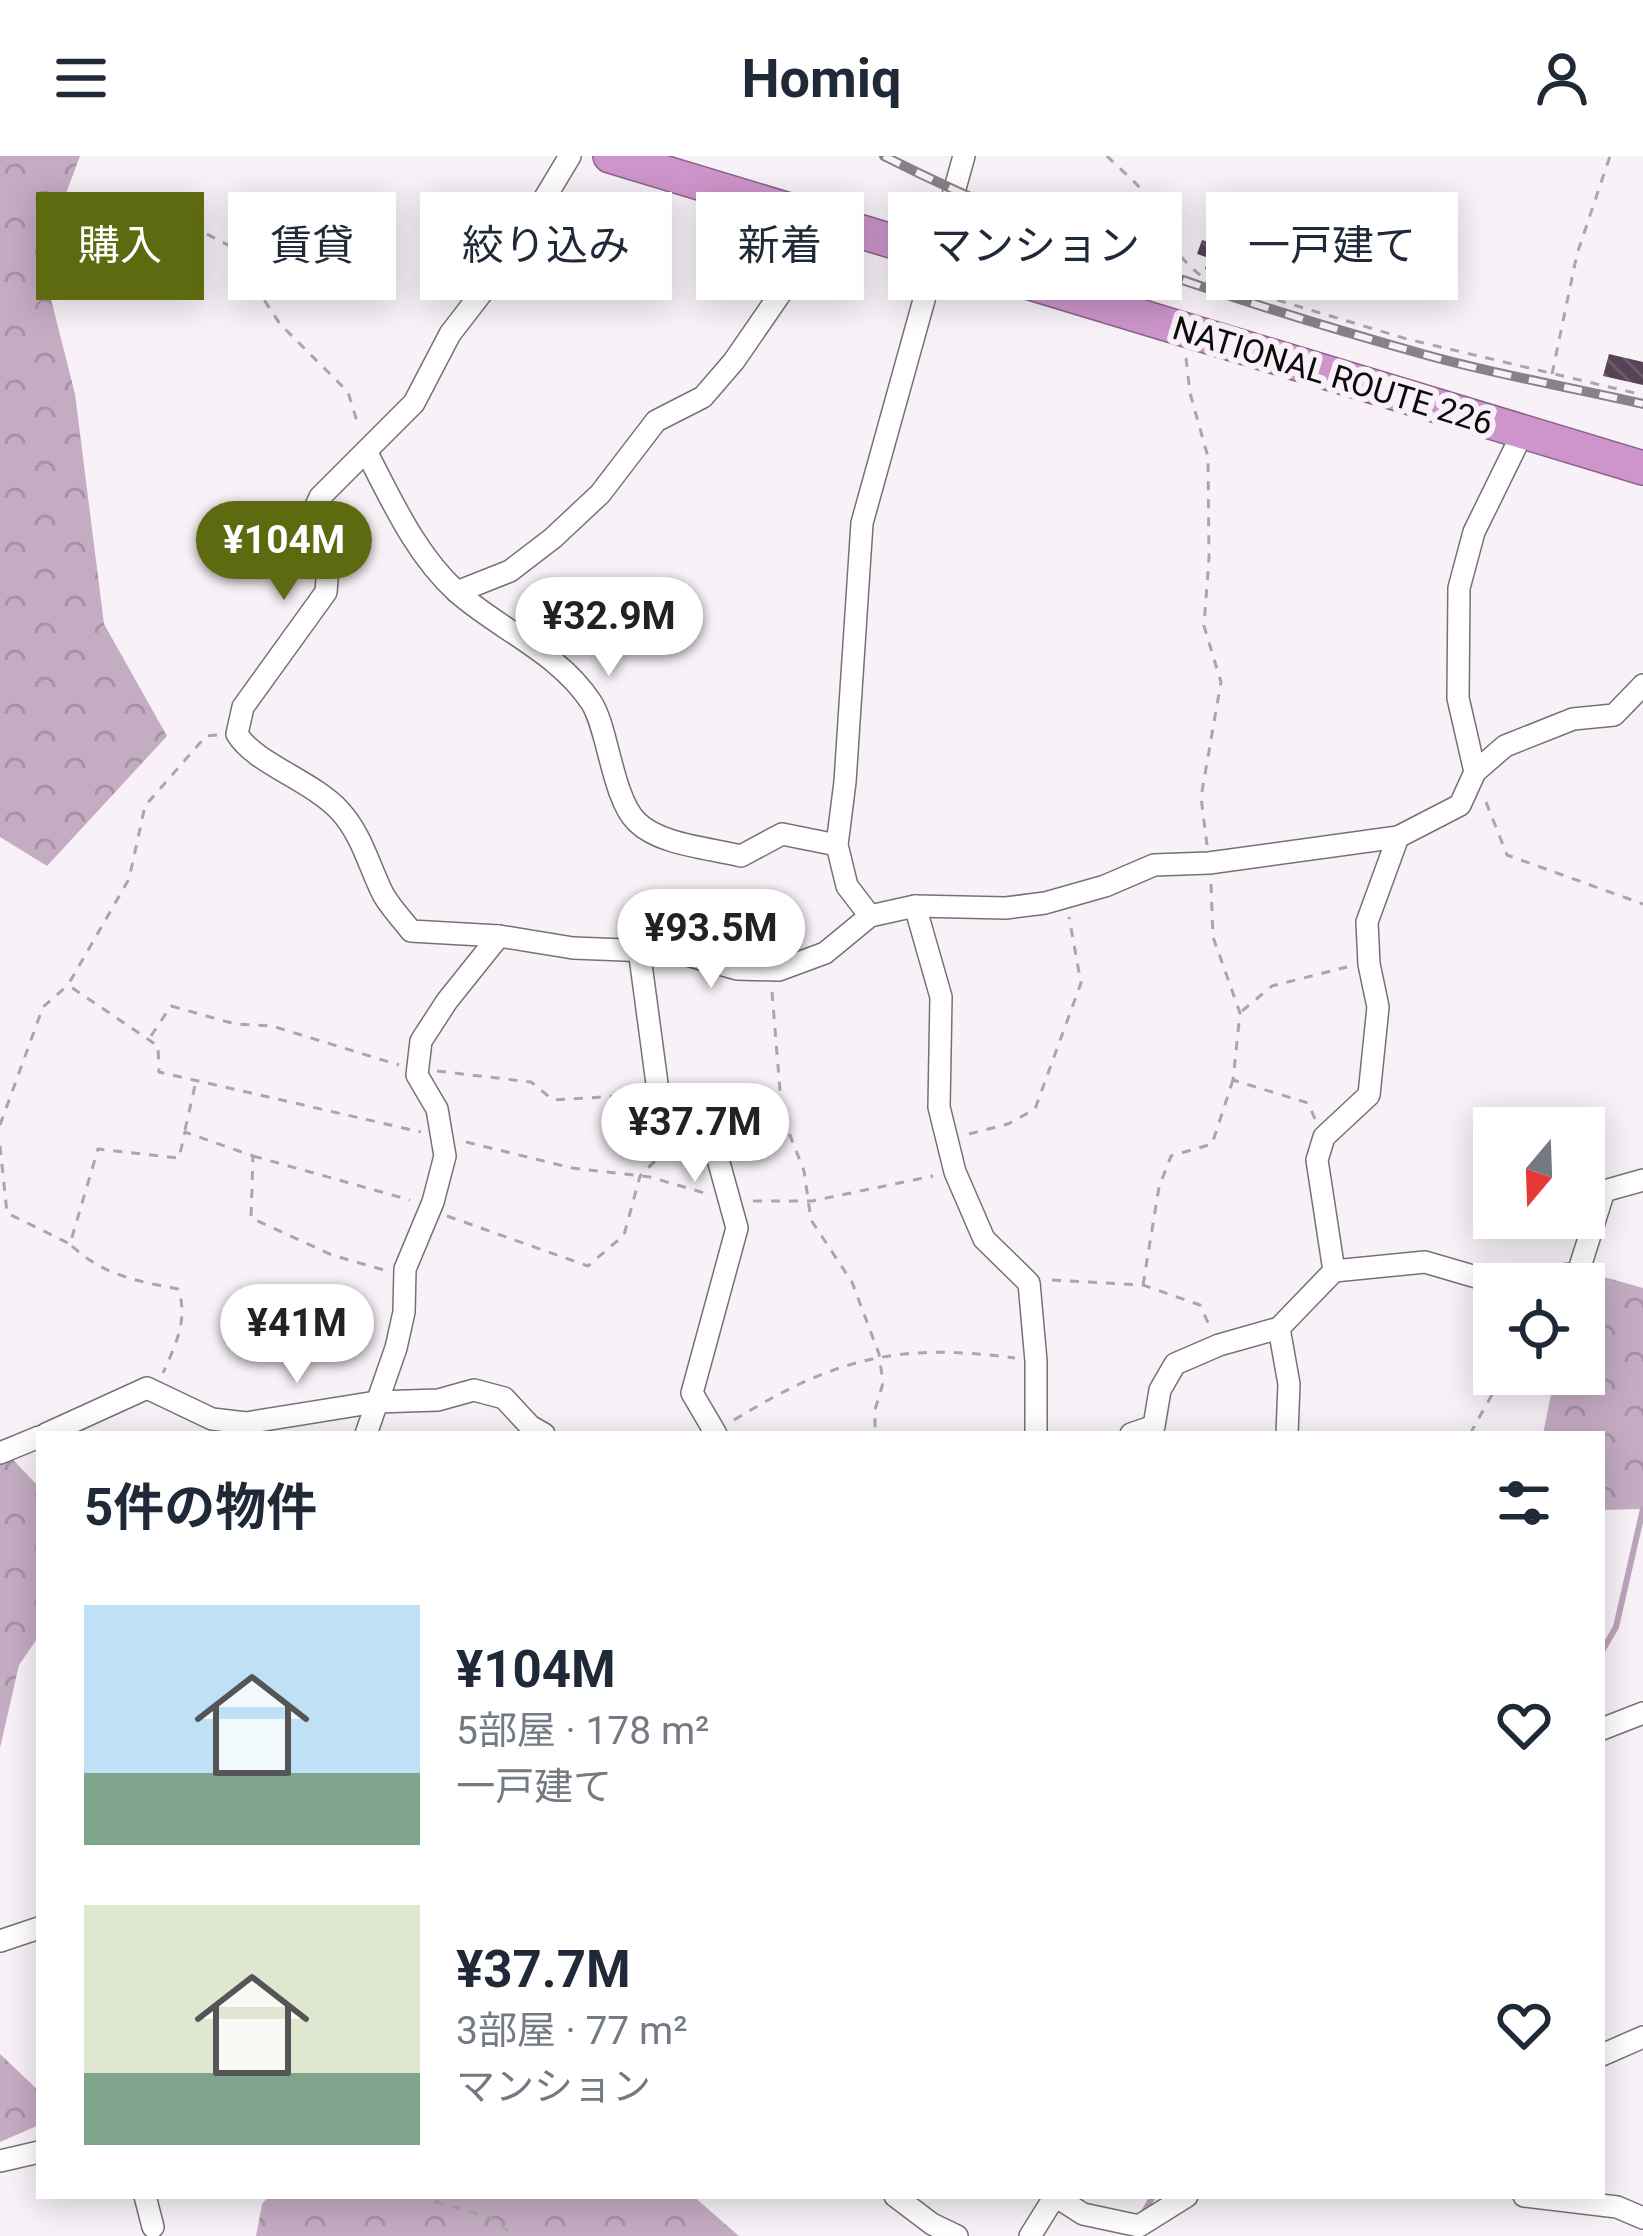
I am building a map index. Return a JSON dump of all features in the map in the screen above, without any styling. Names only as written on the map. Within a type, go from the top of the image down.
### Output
[{"type":"highway","name":"NATIONAL ROUTE 226","points":[[610,156],[728,192]]},
{"type":"highway","name":"NATIONAL ROUTE 226","points":[[1089,300],[1643,468]]},
{"type":"street","points":[[570,156],[510,256],[450,334],[414,403],[320,497],[310,519],[329,555],[326,592],[243,707],[236,734],[245,749],[290,772],[340,810],[366,851],[384,895],[411,932],[499,935],[573,948],[676,952],[737,969],[770,969],[825,953],[870,916],[915,906],[1006,908],[1066,897],[1154,865],[1398,837],[1460,805],[1475,772],[1505,746],[1573,719],[1614,715],[1643,686]]},
{"type":"street","points":[[954,192],[964,156]]},
{"type":"street","points":[[457,592],[510,571],[553,538],[600,494],[656,422],[703,397],[776,300]]},
{"type":"street","points":[[870,916],[848,886],[837,845],[862,523],[923,300]]},
{"type":"street","points":[[1475,772],[1458,698],[1459,588],[1474,532],[1523,432]]},
{"type":"street","points":[[367,453],[424,555],[457,592],[563,669],[594,706],[607,757],[635,821],[665,837],[741,856],[782,834],[837,845]]},
{"type":"street","points":[[1334,1271],[1317,1160],[1324,1137],[1369,1095],[1378,1007],[1367,922],[1398,837]]},
{"type":"street","points":[[915,906],[941,997],[939,1107],[955,1172],[984,1239],[1029,1283],[1036,1431]]},
{"type":"street","points":[[367,1431],[396,1348],[404,1312],[405,1273],[445,1156],[437,1109],[418,1070],[421,1042],[499,935]]},
{"type":"street","points":[[639,950],[662,1121],[712,1141],[737,1228],[692,1393],[715,1431]]},
{"type":"street","points":[[1140,1431],[1154,1426],[1160,1390],[1175,1364],[1279,1328],[1334,1271],[1425,1262],[1500,1284],[1578,1273],[1604,1191],[1643,1180]]},
{"type":"street","points":[[1279,1328],[1289,1384],[1287,1431]]},
{"type":"street","points":[[51,1431],[147,1388],[212,1419],[246,1423],[376,1402],[437,1400],[474,1390],[504,1398],[539,1431]]},
{"type":"street","points":[[0,1453],[36,1438]]},
{"type":"street","points":[[1605,1729],[1643,1713]]},
{"type":"street","points":[[0,1941],[36,1929]]},
{"type":"street","points":[[1605,2054],[1643,2037]]},
{"type":"street","points":[[0,2161],[36,2153]]},
{"type":"street","points":[[146,2199],[153,2227]]},
{"type":"street","points":[[899,2199],[957,2236]]},
{"type":"street","points":[[1030,2236],[1053,2199]]},
{"type":"street","points":[[1060,2199],[1083,2214],[1138,2231],[1182,2199]]},
{"type":"street","points":[[1549,2199],[1617,2207],[1643,2218]]},
{"type":"path","points":[[1107,156],[1149,200],[1151,212],[1186,265],[1204,278],[1384,333],[1643,395]]},
{"type":"path","points":[[1552,376],[1577,254],[1610,156]]},
{"type":"path","points":[[204,233],[228,245],[280,323],[348,392],[367,453]]},
{"type":"path","points":[[1143,1285],[1160,1187],[1171,1156],[1212,1144],[1233,1080],[1240,1013],[1214,937],[1201,797],[1221,682],[1204,626],[1208,458],[1190,393],[1184,330]]},
{"type":"path","points":[[1475,772],[1507,855],[1643,904]]},
{"type":"path","points":[[947,1139],[1008,1124],[1036,1108],[1081,983],[1066,897]]},
{"type":"path","points":[[1240,1013],[1272,986],[1341,970],[1369,955]]},
{"type":"path","points":[[770,969],[782,1115],[804,1171],[812,1220],[851,1282],[879,1354],[883,1383],[874,1431]]},
{"type":"path","points":[[0,1125],[43,1007],[68,985]]},
{"type":"path","points":[[149,1039],[170,1006],[235,1024],[272,1026],[418,1070],[531,1082],[553,1100],[656,1094]]},
{"type":"path","points":[[70,1244],[98,1149],[179,1158],[196,1080]]},
{"type":"path","points":[[1233,1080],[1308,1103],[1324,1137]]},
{"type":"path","points":[[185,1132],[253,1156],[396,1194],[588,1266],[625,1234],[640,1176],[659,1157],[662,1121]]},
{"type":"path","points":[[0,1146],[8,1213],[70,1244],[91,1264],[122,1278],[178,1289],[184,1306],[177,1343],[155,1391]]},
{"type":"path","points":[[253,1156],[251,1219],[332,1255],[405,1273]]},
{"type":"path","points":[[1029,1283],[1064,1278],[1143,1285],[1200,1305],[1219,1345]]},
{"type":"path","points":[[718,1431],[773,1396],[879,1354],[976,1353],[1036,1361]]},
{"type":"path","points":[[1471,1431],[1492,1395]]},
{"type":"path","points":[[427,2199],[491,2218],[515,2236]]},
{"type":"green space","points":[[0,156],[80,156],[66,192],[36,192],[36,300],[51,300],[75,394],[104,624],[167,736],[47,866],[0,837]]},
{"type":"green space","points":[[1605,1277],[1643,1288],[1643,1509],[1605,1510],[1605,1431],[1544,1431],[1551,1395],[1605,1395]]},
{"type":"green space","points":[[0,1446],[36,1484],[36,1640],[19,1665],[0,1748]]},
{"type":"green space","points":[[0,2054],[36,2088],[36,2126],[0,2142]]},
{"type":"green space","points":[[266,2199],[696,2199],[739,2236],[256,2236]]},
{"type":"building","points":[[1202,240],[1206,241],[1206,257],[1197,254]]},
{"type":"building","points":[[1609,354],[1643,362],[1643,385],[1603,376]]},
{"type":"waterway","points":[[1605,1646],[1616,1627],[1643,1509]]},
{"type":"waterway","points":[[1141,2217],[1151,2199]]},
{"type":"railway","points":[[884,156],[1013,215],[1214,291],[1447,361],[1643,404]]}]
